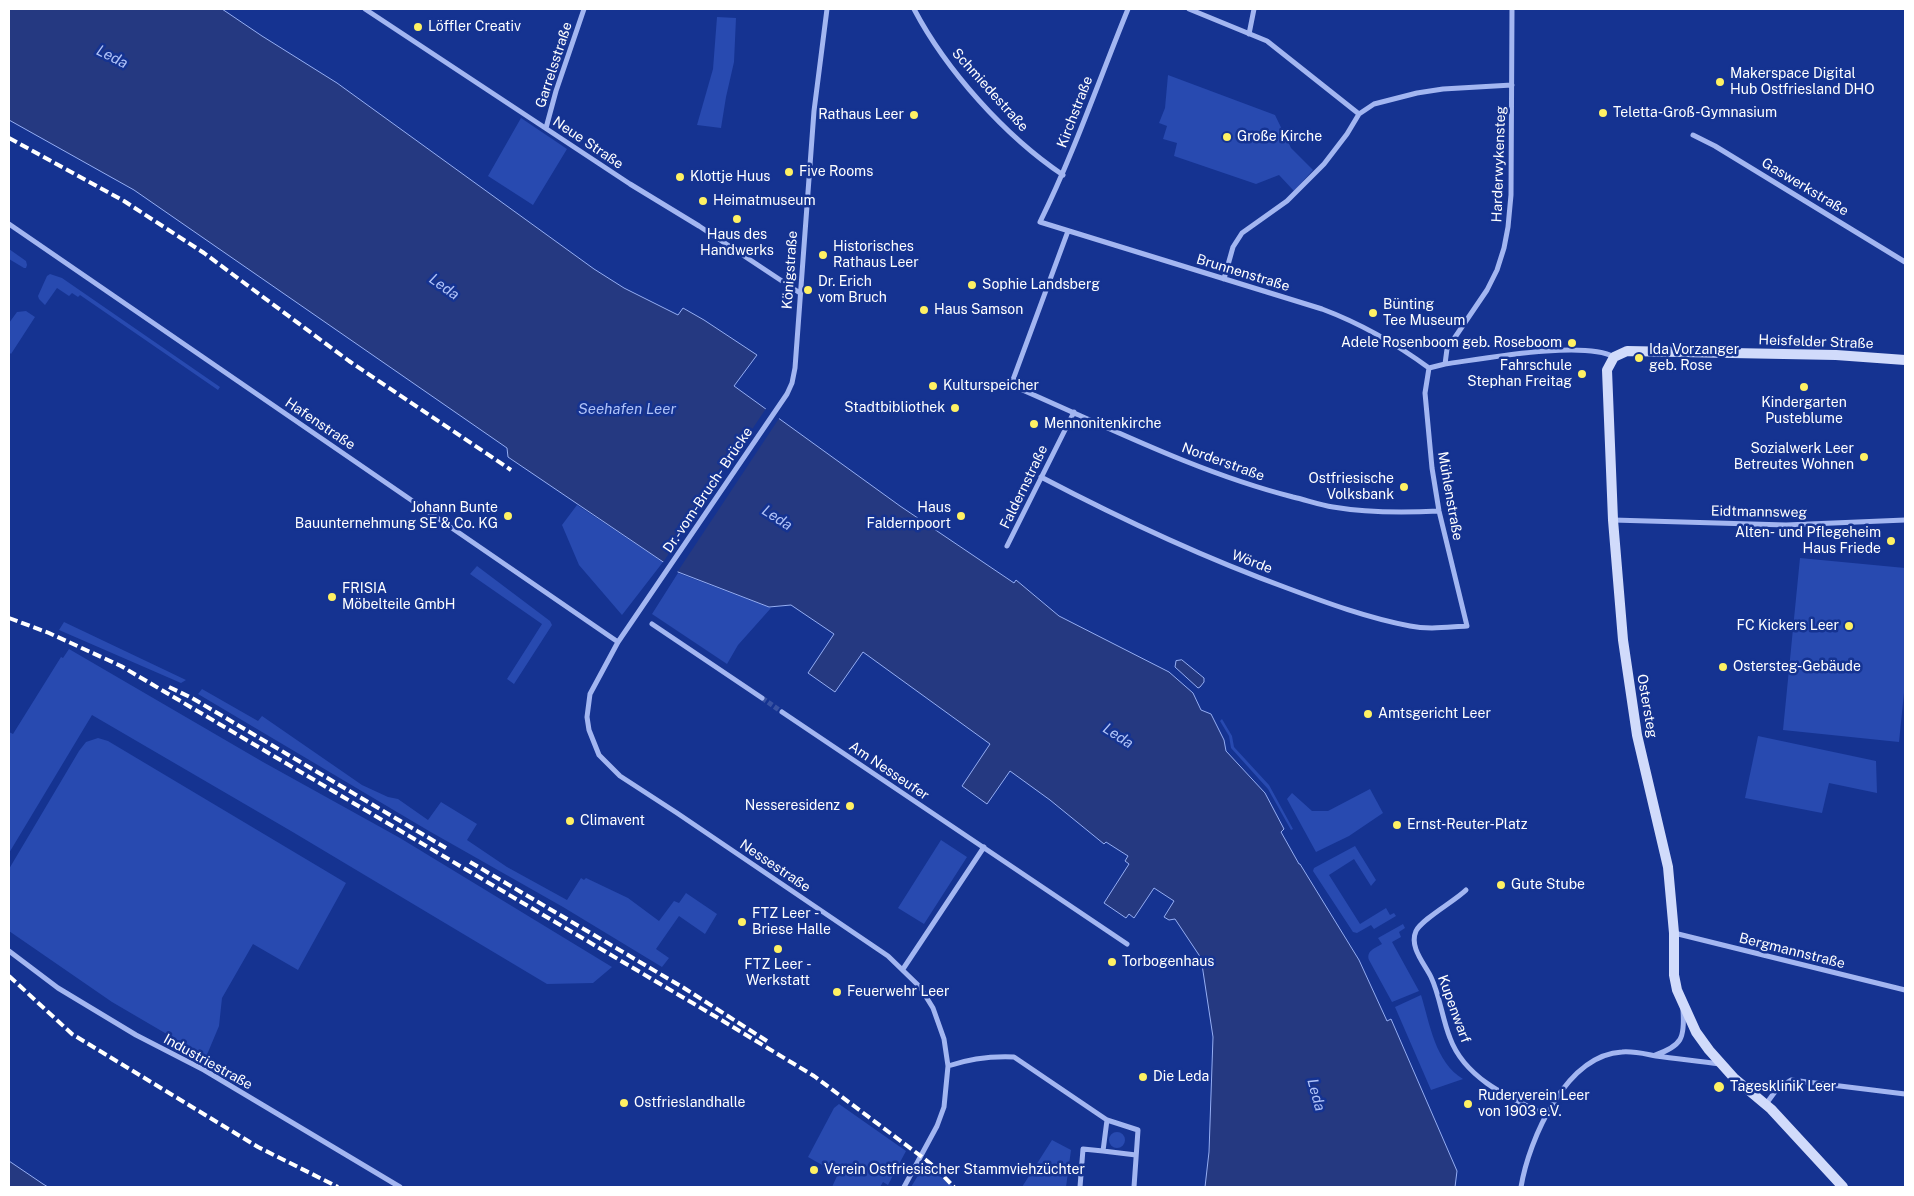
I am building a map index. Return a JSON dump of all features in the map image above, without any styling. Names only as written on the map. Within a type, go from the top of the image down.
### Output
[{"type":"main road","name":"Heisfelder Straße","points":[[1614,357],[1622,352],[1632,350],[1846,356],[1905,360]]},
{"type":"main road","name":"Ostersteg","points":[[1614,357],[1608,366],[1607,375],[1613,520],[1623,640],[1632,708],[1668,867],[1674,933],[1674,975],[1682,1004],[1696,1032],[1721,1064],[1740,1083],[1766,1104],[1843,1187]]},
{"type":"street","name":"Neue Straße","points":[[365,9],[373,11],[630,184],[699,226],[800,294]]},
{"type":"street","name":"Garrelsstraße","points":[[546,128],[556,91],[584,9]]},
{"type":"street","name":"Königstraße","points":[[776,410],[792,383],[795,368],[814,111],[827,9]]},
{"type":"street","name":"Schmiedestraße","points":[[914,9],[928,36],[996,118],[1041,160],[1063,175]]},
{"type":"street","name":"Kirchstraße","points":[[1040,222],[1063,175],[1089,104],[1128,9]]},
{"type":"street","points":[[1189,9],[1267,41],[1359,114]]},
{"type":"street","points":[[1249,34],[1254,9]]},
{"type":"street","name":"Harderwykensteg","points":[[1445,364],[1447,349],[1487,290],[1497,270],[1508,227],[1511,195],[1512,9]]},
{"type":"street","points":[[1224,279],[1233,247],[1242,233],[1287,200],[1324,164],[1347,134],[1359,114],[1374,104],[1443,89],[1512,85]]},
{"type":"street","name":"Gaswerkstraße","points":[[1692,135],[1731,156],[1905,262]]},
{"type":"street","name":"Brunnenstraße","points":[[1040,222],[1322,309],[1355,322],[1406,351],[1430,368]]},
{"type":"street","name":"Hafenstraße","points":[[9,224],[618,642]]},
{"type":"street","name":"Norderstraße","points":[[1068,231],[1011,384],[1185,461],[1278,493],[1333,507],[1367,511],[1393,513],[1439,511]]},
{"type":"street","points":[[1430,368],[1445,364],[1520,354],[1564,351],[1594,350],[1614,357]]},
{"type":"street","name":"Mühlenstraße","points":[[1430,368],[1425,393],[1432,468],[1439,511],[1467,626]]},
{"type":"street","name":"Dr.-vom-Bruch- Brücke","points":[[659,583],[776,410]]},
{"type":"street","name":"Faldernstraße","points":[[1007,546],[1074,412]]},
{"type":"street","name":"Wörde","points":[[1041,477],[1092,504],[1190,550],[1307,595],[1353,611],[1411,626],[1432,629],[1467,626]]},
{"type":"street","name":"Eidtmannsweg","points":[[1613,520],[1786,525],[1905,520]]},
{"type":"street","name":"Nessestraße","points":[[659,583],[618,642],[590,694],[587,717],[595,748],[604,762],[620,776],[888,956],[920,987],[933,1008],[944,1039],[948,1066],[944,1108],[937,1126],[904,1187]]},
{"type":"street","points":[[652,624],[762,698]]},
{"type":"street","name":"Am Nesseufer","points":[[782,712],[1127,944]]},
{"type":"street","points":[[903,969],[984,847]]},
{"type":"street","name":"Kupenwarf","points":[[1466,890],[1421,924],[1414,937],[1415,948],[1436,988],[1443,1019],[1451,1041],[1465,1064],[1487,1083],[1546,1115]]},
{"type":"street","name":"Bergmannstraße","points":[[1674,933],[1905,990]]},
{"type":"street","name":"Industriestraße","points":[[9,951],[58,988],[136,1035],[204,1070],[400,1187]]},
{"type":"street","points":[[1653,1055],[1672,1049],[1682,1039],[1684,1023],[1682,1004]]},
{"type":"street","points":[[1521,1187],[1532,1147],[1546,1115],[1576,1074],[1598,1058],[1622,1052],[1721,1064]]},
{"type":"street","points":[[948,1066],[961,1062],[1014,1057],[1107,1120],[1138,1130],[1134,1187]]},
{"type":"street","points":[[1766,1104],[1777,1089],[1791,1080],[1905,1094]]},
{"type":"street","points":[[1103,1151],[1107,1120]]},
{"type":"street","points":[[1080,1187],[1083,1149],[1136,1155]]},
{"type":"shaded area","points":[[717,17],[736,18],[734,62],[721,128],[697,125],[713,69]]},
{"type":"shaded area","points":[[1168,75],[1275,115],[1291,148],[1313,170],[1294,191],[1279,175],[1256,184],[1174,156],[1177,143],[1163,139],[1167,126],[1159,123],[1165,108]]},
{"type":"shaded area","points":[[521,118],[567,149],[533,205],[488,176]]},
{"type":"shaded area","points":[[9,249],[26,261],[26,268],[9,259]]},
{"type":"shaded area","points":[[50,274],[62,278],[220,387],[218,390],[80,295],[78,297],[72,293],[69,296],[57,288],[45,305],[38,296],[47,276]]},
{"type":"shaded area","points":[[26,311],[35,317],[11,354],[9,352],[9,323],[17,312]]},
{"type":"shaded area","points":[[577,505],[663,562],[622,615],[579,565],[562,525]]},
{"type":"shaded area","name":"FC Kickers Leer","points":[[1800,558],[1905,568],[1905,683],[1899,742],[1783,730]]},
{"type":"shaded area","points":[[477,566],[550,621],[552,625],[514,684],[507,679],[542,624],[470,574]]},
{"type":"shaded area","points":[[678,573],[771,608],[738,645],[727,664],[652,614]]},
{"type":"shaded area","points":[[64,622],[186,680],[181,683],[59,630]]},
{"type":"shaded area","points":[[69,649],[263,762],[400,838],[612,967],[593,983],[547,984],[92,715],[9,853],[9,732],[13,734],[61,657],[63,658]]},
{"type":"shaded area","points":[[202,689],[258,721],[262,716],[362,785],[388,797],[398,799],[428,820],[441,802],[477,824],[467,840],[507,867],[567,900],[581,878],[584,880],[586,878],[628,898],[659,921],[674,901],[679,903],[686,893],[717,914],[705,934],[679,916],[656,949],[669,958],[662,967],[563,907],[429,831],[198,694]]},
{"type":"shaded area","points":[[1222,719],[1232,736],[1234,747],[1269,785],[1293,829],[1291,830],[1268,789],[1231,748],[1229,736],[1220,721]]},
{"type":"shaded area","points":[[1758,736],[1876,761],[1877,793],[1829,783],[1822,813],[1745,798]]},
{"type":"shaded area","points":[[98,738],[108,741],[346,883],[298,970],[253,944],[222,998],[219,1026],[206,1057],[112,1002],[9,931],[9,869],[79,751],[86,742]]},
{"type":"shaded area","points":[[1370,789],[1383,813],[1349,836],[1316,852],[1287,799],[1292,793],[1312,811],[1328,811]]},
{"type":"shaded area","points":[[941,840],[967,857],[924,924],[898,908]]},
{"type":"shaded area","points":[[1355,846],[1376,880],[1371,886],[1354,859],[1329,875],[1360,924],[1386,908],[1390,915],[1394,913],[1396,916],[1374,929],[1371,925],[1357,933],[1353,932],[1313,871],[1314,868]]},
{"type":"shaded area","points":[[1403,924],[1405,928],[1399,932],[1401,937],[1392,942],[1419,991],[1392,1002],[1368,957],[1372,950],[1382,944],[1378,938]]},
{"type":"shaded area","points":[[1421,995],[1440,1053],[1446,1063],[1463,1079],[1431,1090],[1395,1007]]},
{"type":"shaded area","points":[[839,1104],[906,1151],[888,1185],[883,1182],[880,1187],[832,1187],[838,1174],[808,1157],[834,1108]]},
{"type":"shaded area","points":[[1117,1132],[1125,1140],[1117,1148],[1109,1140]]},
{"type":"shaded area","points":[[1052,1140],[1071,1150],[1066,1187],[1022,1187]]},
{"type":"shaded area","points":[[925,1164],[954,1187],[911,1187]]},
{"type":"water","name":"Seehafen Leer","points":[[9,9],[222,9],[337,83],[594,269],[624,288],[678,315],[683,308],[757,355],[734,386],[900,506],[1014,583],[1016,580],[1059,616],[1169,672],[1193,693],[1201,710],[1211,714],[1224,740],[1226,751],[1265,793],[1284,829],[1281,832],[1299,864],[1359,960],[1387,1021],[1391,1019],[1457,1171],[1455,1187],[1205,1187],[1209,1152],[1213,1037],[1201,958],[1175,919],[1169,920],[1164,917],[1174,901],[1154,888],[1134,918],[1129,914],[1126,918],[1104,903],[1129,864],[1125,861],[1128,856],[1106,842],[1104,844],[1050,800],[1010,771],[987,804],[962,786],[990,744],[863,652],[835,692],[808,673],[834,634],[791,605],[769,607],[678,572],[508,457],[507,448],[134,190],[9,120]]},
{"type":"water","points":[[1182,660],[1204,678],[1204,682],[1200,687],[1198,688],[1175,667],[1176,661]]},
{"type":"water","points":[[9,1161],[43,1184],[48,1187],[9,1187]]},
{"type":"pier","points":[[767,407],[780,417],[676,574],[662,564]]},
{"type":"tunnel","points":[[762,698],[782,712]]},
{"type":"railway","points":[[9,138],[124,201],[204,253],[349,361],[511,470]]},
{"type":"railway","points":[[9,618],[49,633],[121,666],[723,1021],[814,1076],[936,1168],[954,1187]]},
{"type":"railway","points":[[169,687],[192,698],[446,848]]},
{"type":"railway","points":[[470,862],[684,988],[767,1041]]},
{"type":"railway","points":[[9,976],[72,1034],[258,1147],[338,1187]]},
{"type":"place","name":"Löffler Creativ","points":[[418,27]]},
{"type":"place","name":"Makerspace Digital Hub Ostfriesland DHO","points":[[1720,82]]},
{"type":"place","name":"Teletta-Groß-Gymnasium","points":[[1603,113]]},
{"type":"place","name":"Rathaus Leer","points":[[914,115]]},
{"type":"place","name":"Große Kirche","points":[[1227,137]]},
{"type":"place","name":"Five Rooms","points":[[789,172]]},
{"type":"place","name":"Klottje Huus","points":[[680,177]]},
{"type":"place","name":"Heimatmuseum","points":[[703,201]]},
{"type":"place","name":"Haus des Handwerks","points":[[737,219]]},
{"type":"place","name":"Historisches Rathaus Leer","points":[[823,255]]},
{"type":"place","name":"Sophie Landsberg","points":[[972,285]]},
{"type":"place","name":"Dr. Erich vom Bruch","points":[[808,290]]},
{"type":"place","name":"Haus Samson","points":[[924,310]]},
{"type":"place","name":"Bünting Tee Museum","points":[[1373,313]]},
{"type":"place","name":"Adele Rosenboom geb. Roseboom","points":[[1572,343]]},
{"type":"place","name":"Ida Vorzanger geb. Rose","points":[[1639,358]]},
{"type":"place","name":"Fahrschule Stephan Freitag","points":[[1582,374]]},
{"type":"place","name":"Kulturspeicher","points":[[933,386]]},
{"type":"place","name":"Kindergarten Pusteblume","points":[[1804,387]]},
{"type":"place","name":"Stadtbibliothek","points":[[955,408]]},
{"type":"place","name":"Mennonitenkirche","points":[[1034,424]]},
{"type":"place","name":"Sozialwerk Leer Betreutes Wohnen","points":[[1864,457]]},
{"type":"place","name":"Ostfriesische Volksbank","points":[[1404,487]]},
{"type":"place","name":"Johann Bunte Bauunternehmung SE & Co. KG","points":[[508,516]]},
{"type":"place","name":"Haus Faldernpoort","points":[[961,516]]},
{"type":"place","name":"Alten- und Pflegeheim Haus Friede","points":[[1891,541]]},
{"type":"place","name":"FRISIA Möbelteile GmbH","points":[[332,597]]},
{"type":"place","name":"FC Kickers Leer","points":[[1849,626]]},
{"type":"place","name":"Ostersteg-Gebäude","points":[[1723,667]]},
{"type":"place","name":"Amtsgericht Leer","points":[[1368,714]]},
{"type":"place","name":"Nesseresidenz","points":[[850,806]]},
{"type":"place","name":"Climavent","points":[[570,821]]},
{"type":"place","name":"Ernst-Reuter-Platz","points":[[1397,825]]},
{"type":"place","name":"Gute Stube","points":[[1501,885]]},
{"type":"place","name":"FTZ Leer - Briese Halle","points":[[742,922]]},
{"type":"place","name":"FTZ Leer - Werkstatt","points":[[778,949]]},
{"type":"place","name":"Torbogenhaus","points":[[1112,962]]},
{"type":"place","name":"Feuerwehr Leer","points":[[837,992]]},
{"type":"place","name":"Die Leda","points":[[1143,1077]]},
{"type":"place","name":"Tagesklinik Leer","points":[[1719,1087]]},
{"type":"place","name":"Ostfrieslandhalle","points":[[624,1103]]},
{"type":"place","name":"Ruderverein Leer von 1903 e.V.","points":[[1468,1104]]},
{"type":"place","name":"Verein Ostfriesischer Stammviehzüchter","points":[[814,1170]]},
{"type":"water label","name":"Leda","points":[[112,57]]},
{"type":"water label","name":"Leda","points":[[444,287]]},
{"type":"water label","name":"Leda","points":[[777,518]]},
{"type":"water label","name":"Leda","points":[[1118,736]]},
{"type":"water label","name":"Leda","points":[[1316,1095]]}]
